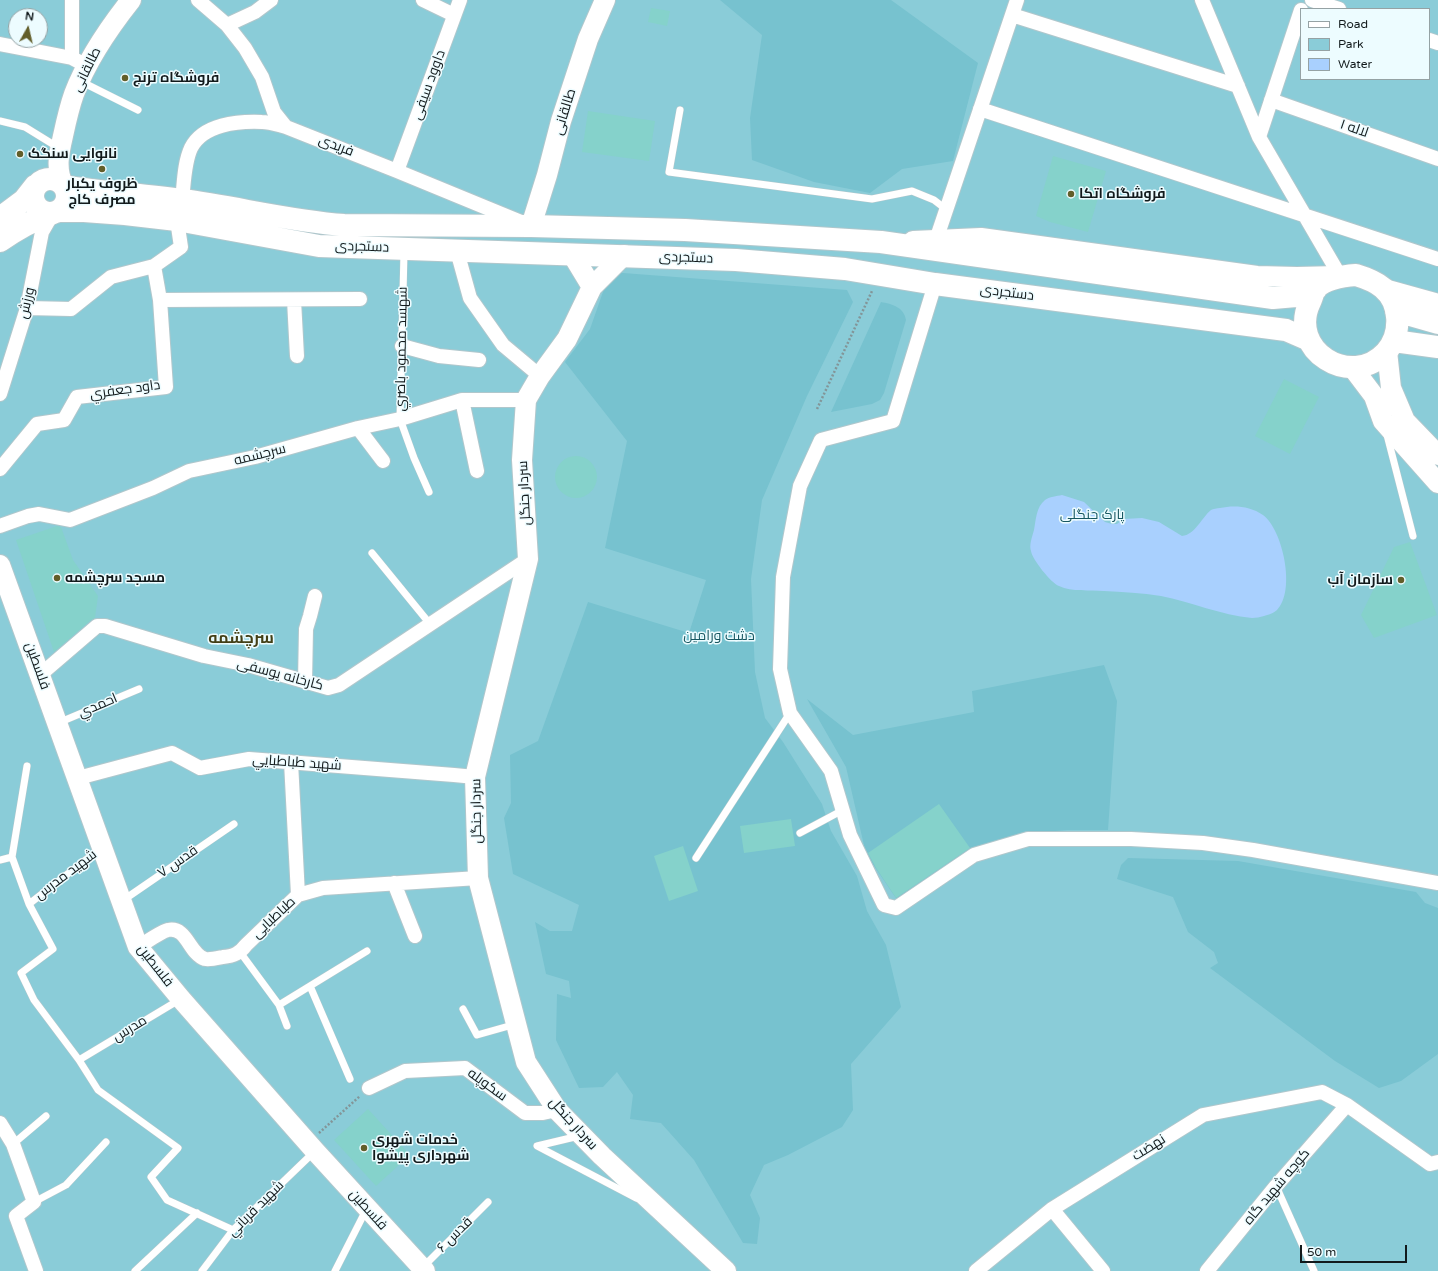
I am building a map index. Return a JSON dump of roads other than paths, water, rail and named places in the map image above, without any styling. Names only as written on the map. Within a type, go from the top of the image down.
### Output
[{"type":"main road","points":[[0,218],[24,200],[37,185],[44,180],[55,180],[64,186],[67,200],[62,208],[56,212],[47,213],[42,211],[35,203],[33,198],[37,185]]},
{"type":"main road","name":"دستجردی","points":[[64,186],[180,210],[319,246],[624,255],[736,260],[845,268],[935,284],[1286,330],[1309,340]]},
{"type":"main road","name":"دستجردی","points":[[0,241],[35,219],[56,212],[84,211],[125,214],[180,210],[344,225],[531,226],[685,230],[881,242],[1273,298],[1296,296],[1316,289]]},
{"type":"main road","points":[[1356,275],[1371,279],[1384,289],[1394,301],[1398,317],[1397,329],[1390,346],[1377,360],[1365,365],[1352,367],[1339,366],[1327,360],[1316,352],[1309,340],[1306,330],[1305,318],[1307,308],[1316,289],[1326,282],[1340,276],[1356,275]]},
{"type":"main road","points":[[1396,311],[1438,323]]},
{"type":"main road","points":[[1390,346],[1438,347]]},
{"type":"street","points":[[0,44],[80,68],[72,0]]},
{"type":"street","name":"طالقانی","points":[[64,186],[59,175],[58,162],[60,148],[80,68],[130,0]]},
{"type":"street","points":[[198,0],[227,25],[245,48],[262,77],[274,112],[286,127]]},
{"type":"street","points":[[227,25],[254,12],[271,0]]},
{"type":"street","points":[[423,0],[454,15]]},
{"type":"street","name":"داوود سیفی","points":[[397,170],[460,0]]},
{"type":"street","name":"طالقانی","points":[[531,226],[547,175],[561,121],[588,39],[605,0]]},
{"type":"street","points":[[936,240],[1017,0]]},
{"type":"street","points":[[881,242],[981,238],[1257,276],[1340,276],[1259,137],[1202,0]]},
{"type":"street","points":[[1312,0],[1336,8]]},
{"type":"street","points":[[1259,137],[1300,12]]},
{"type":"street","points":[[1012,15],[1238,86]]},
{"type":"street","name":"لاله ۱","points":[[1271,100],[1438,159]]},
{"type":"street","points":[[980,109],[1438,259]]},
{"type":"street","name":"فریدی","points":[[154,266],[181,247],[180,210],[186,165],[191,148],[200,136],[220,126],[241,122],[264,122],[286,127],[397,170],[531,226]]},
{"type":"street","name":"طالقانی","points":[[37,185],[52,165],[60,148]]},
{"type":"street","name":"ورزش","points":[[0,394],[27,308],[42,232],[56,212]]},
{"type":"street","points":[[457,251],[470,298],[503,345],[540,376]]},
{"type":"street","points":[[572,254],[592,287]]},
{"type":"street","name":"سردار جنگل","points":[[624,255],[592,287],[567,339],[540,376],[526,400],[522,460],[528,559],[475,778],[478,878],[526,1062],[557,1110],[581,1135],[726,1271]]},
{"type":"street","points":[[27,308],[71,309],[111,277],[154,266]]},
{"type":"street","name":"داود جعفري","points":[[0,469],[37,424],[64,420],[77,397],[166,387],[160,300],[154,266]]},
{"type":"street","points":[[935,284],[893,421],[821,440],[800,486],[782,577],[780,669],[790,713],[831,771],[850,836],[884,904],[896,908],[974,855],[1028,839],[1131,839],[1203,843],[1438,883]]},
{"type":"street","points":[[1384,289],[1438,304]]},
{"type":"street","points":[[160,300],[360,299]]},
{"type":"street","points":[[294,300],[297,356]]},
{"type":"street","points":[[402,346],[439,356],[479,360]]},
{"type":"street","points":[[1390,346],[1391,388],[1405,421],[1438,455]]},
{"type":"street","points":[[1352,367],[1374,396],[1383,421],[1438,483]]},
{"type":"street","points":[[462,400],[477,471]]},
{"type":"street","name":"سرچشمه","points":[[0,526],[28,516],[39,514],[70,520],[153,488],[189,471],[255,457],[358,428],[400,419],[462,400],[526,400]]},
{"type":"street","points":[[358,428],[383,461]]},
{"type":"street","name":"کارخانه یوسفی","points":[[40,675],[97,626],[104,626],[204,656],[248,665],[328,688],[339,685],[528,559]]},
{"type":"street","name":"فلسطین","points":[[0,565],[138,947],[181,999],[316,1143],[367,1208],[422,1270]]},
{"type":"street","points":[[305,682],[306,629],[315,596]]},
{"type":"street","name":"شهيد طباطبايي","points":[[78,778],[172,753],[200,768],[249,759],[454,774],[475,778]]},
{"type":"street","points":[[291,762],[298,895]]},
{"type":"street","name":"طباطبایی","points":[[240,952],[246,944],[298,895],[323,888],[478,878]]},
{"type":"street","points":[[394,883],[415,936]]},
{"type":"street","points":[[138,947],[168,930],[176,931],[182,934],[197,954],[205,959],[226,957],[240,952]]},
{"type":"street","name":"سکوپله","points":[[369,1088],[405,1071],[465,1068],[525,1113],[543,1113],[557,1110]]},
{"type":"street","name":"نهضت","points":[[976,1271],[1052,1209],[1203,1115],[1322,1092],[1347,1105],[1430,1164],[1438,1162]]},
{"type":"street","name":"کوچه شهید گاه","points":[[1207,1271],[1276,1186],[1347,1105]]},
{"type":"street","points":[[0,1123],[13,1144],[34,1202],[16,1216],[36,1271]]},
{"type":"street","points":[[1052,1209],[1103,1271]]},
{"type":"lane","points":[[80,68],[138,110]]},
{"type":"lane","points":[[680,110],[669,172],[872,199],[912,192],[934,200],[947,210]]},
{"type":"lane","points":[[0,121],[24,126],[60,148]]},
{"type":"lane","name":"شهسد محمود باصري","points":[[404,249],[400,419],[414,458],[430,492]]},
{"type":"lane","points":[[1383,421],[1413,536]]},
{"type":"lane","points":[[372,553],[430,624]]},
{"type":"lane","name":"احمدي","points":[[58,723],[139,689]]},
{"type":"lane","points":[[696,858],[790,713]]},
{"type":"lane","points":[[27,766],[12,857],[29,904],[53,949],[21,973],[34,1000],[79,1060],[98,1090],[178,1148],[151,1177],[167,1200],[232,1230]]},
{"type":"lane","points":[[800,833],[843,810]]},
{"type":"lane","name":"قدس ۷","points":[[122,901],[234,824]]},
{"type":"lane","name":"شهيد مدرس","points":[[29,904],[103,847]]},
{"type":"lane","points":[[0,860],[12,857]]},
{"type":"lane","points":[[279,1004],[367,951]]},
{"type":"lane","points":[[240,952],[279,1004],[287,1026]]},
{"type":"lane","points":[[310,986],[350,1079]]},
{"type":"lane","name":"مدرس","points":[[79,1060],[181,999]]},
{"type":"lane","points":[[463,1009],[477,1034],[516,1024]]},
{"type":"lane","points":[[13,1144],[46,1116]]},
{"type":"lane","points":[[581,1135],[537,1146],[662,1212]]},
{"type":"lane","points":[[34,1202],[66,1185],[106,1142]]},
{"type":"lane","name":"شهيد قرباني","points":[[202,1271],[232,1230],[316,1143]]},
{"type":"lane","points":[[1276,1186],[1314,1271]]},
{"type":"lane","name":"قدس ۶","points":[[422,1270],[488,1202]]},
{"type":"lane","points":[[335,1271],[367,1208]]},
{"type":"lane","points":[[135,1271],[197,1213]]},
{"type":"water","points":[[1062,495],[1084,502],[1105,522],[1117,524],[1124,519],[1142,518],[1159,522],[1182,536],[1187,535],[1195,529],[1213,509],[1236,507],[1247,508],[1258,512],[1270,523],[1276,534],[1285,561],[1286,589],[1283,601],[1274,612],[1266,616],[1252,618],[1229,614],[1161,596],[1125,592],[1075,590],[1059,586],[1047,576],[1038,565],[1032,555],[1030,546],[1040,506],[1047,499]]},
{"type":"place","name":"فروشگاه ترنج","points":[[125,78]]},
{"type":"place","name":"نانوایی سنگک","points":[[20,154]]},
{"type":"place","name":"ظروف یکبار مصرف کاج","points":[[102,169]]},
{"type":"place","name":"فروشگاه اتکا","points":[[1071,194]]},
{"type":"place","name":"مسجد سرچشمه","points":[[57,578]]},
{"type":"place","name":"سازمان آب","points":[[1401,580]]},
{"type":"place","name":"خدمات شهری شهرداری پیشوا","points":[[364,1148]]},
{"type":"district","name":"سرچشمه","points":[[241,639]]},
{"type":"park label","name":"پارک جنگلی","points":[[1092,515]]},
{"type":"park label","name":"دشت ورامین","points":[[719,636]]}]
